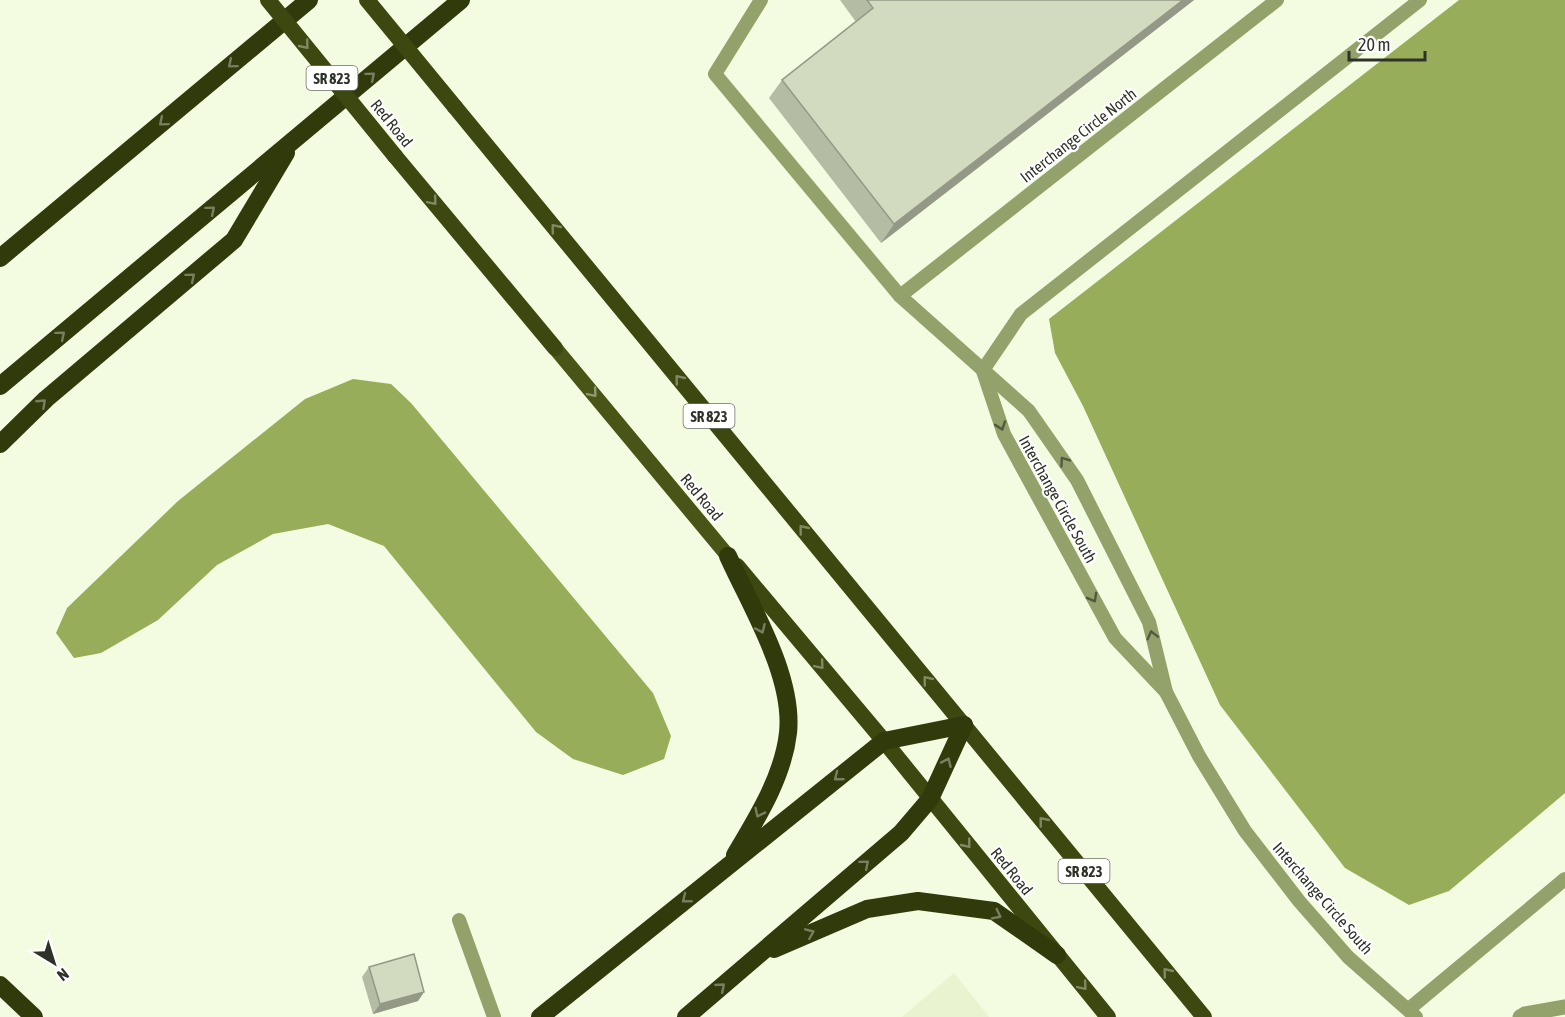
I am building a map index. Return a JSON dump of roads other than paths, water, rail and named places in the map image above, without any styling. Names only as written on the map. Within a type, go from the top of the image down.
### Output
[{"type":"highway","name":"Red Road","points":[[268,0],[555,348]]},
{"type":"highway","points":[[0,258],[309,0]]},
{"type":"highway","name":"SR 823","points":[[367,0],[1204,1017]]},
{"type":"highway","points":[[0,386],[461,0]]},
{"type":"highway","points":[[0,444],[46,399],[234,240],[294,140]]},
{"type":"highway","name":"Red Road","points":[[729,556],[884,741],[1108,1017]]},
{"type":"highway","points":[[728,865],[756,819],[780,767],[788,733],[788,707],[783,682],[729,556]]},
{"type":"highway","points":[[540,1017],[884,741],[964,725]]},
{"type":"highway","points":[[686,1017],[901,833],[930,799],[964,725]]},
{"type":"highway","points":[[756,957],[867,909],[918,901],[994,911],[1057,956]]},
{"type":"highway","points":[[0,985],[34,1017]]},
{"type":"main road","name":"Red Road","points":[[555,348],[729,556]]},
{"type":"street","points":[[1520,1017],[1525,1014],[1565,1007]]},
{"type":"lane","points":[[761,0],[715,74],[900,296],[1029,411],[1077,480],[1149,622],[1166,692]]},
{"type":"lane","name":"Interchange Circle North","points":[[900,296],[1277,0]]},
{"type":"lane","points":[[983,370],[1021,314],[1420,0]]},
{"type":"lane","name":"Interchange Circle South","points":[[983,370],[1004,434],[1115,638],[1166,692],[1199,756],[1245,831],[1348,957],[1412,1013]]},
{"type":"lane","points":[[1412,1013],[1565,879]]},
{"type":"lane","points":[[459,920],[494,1017]]}]
